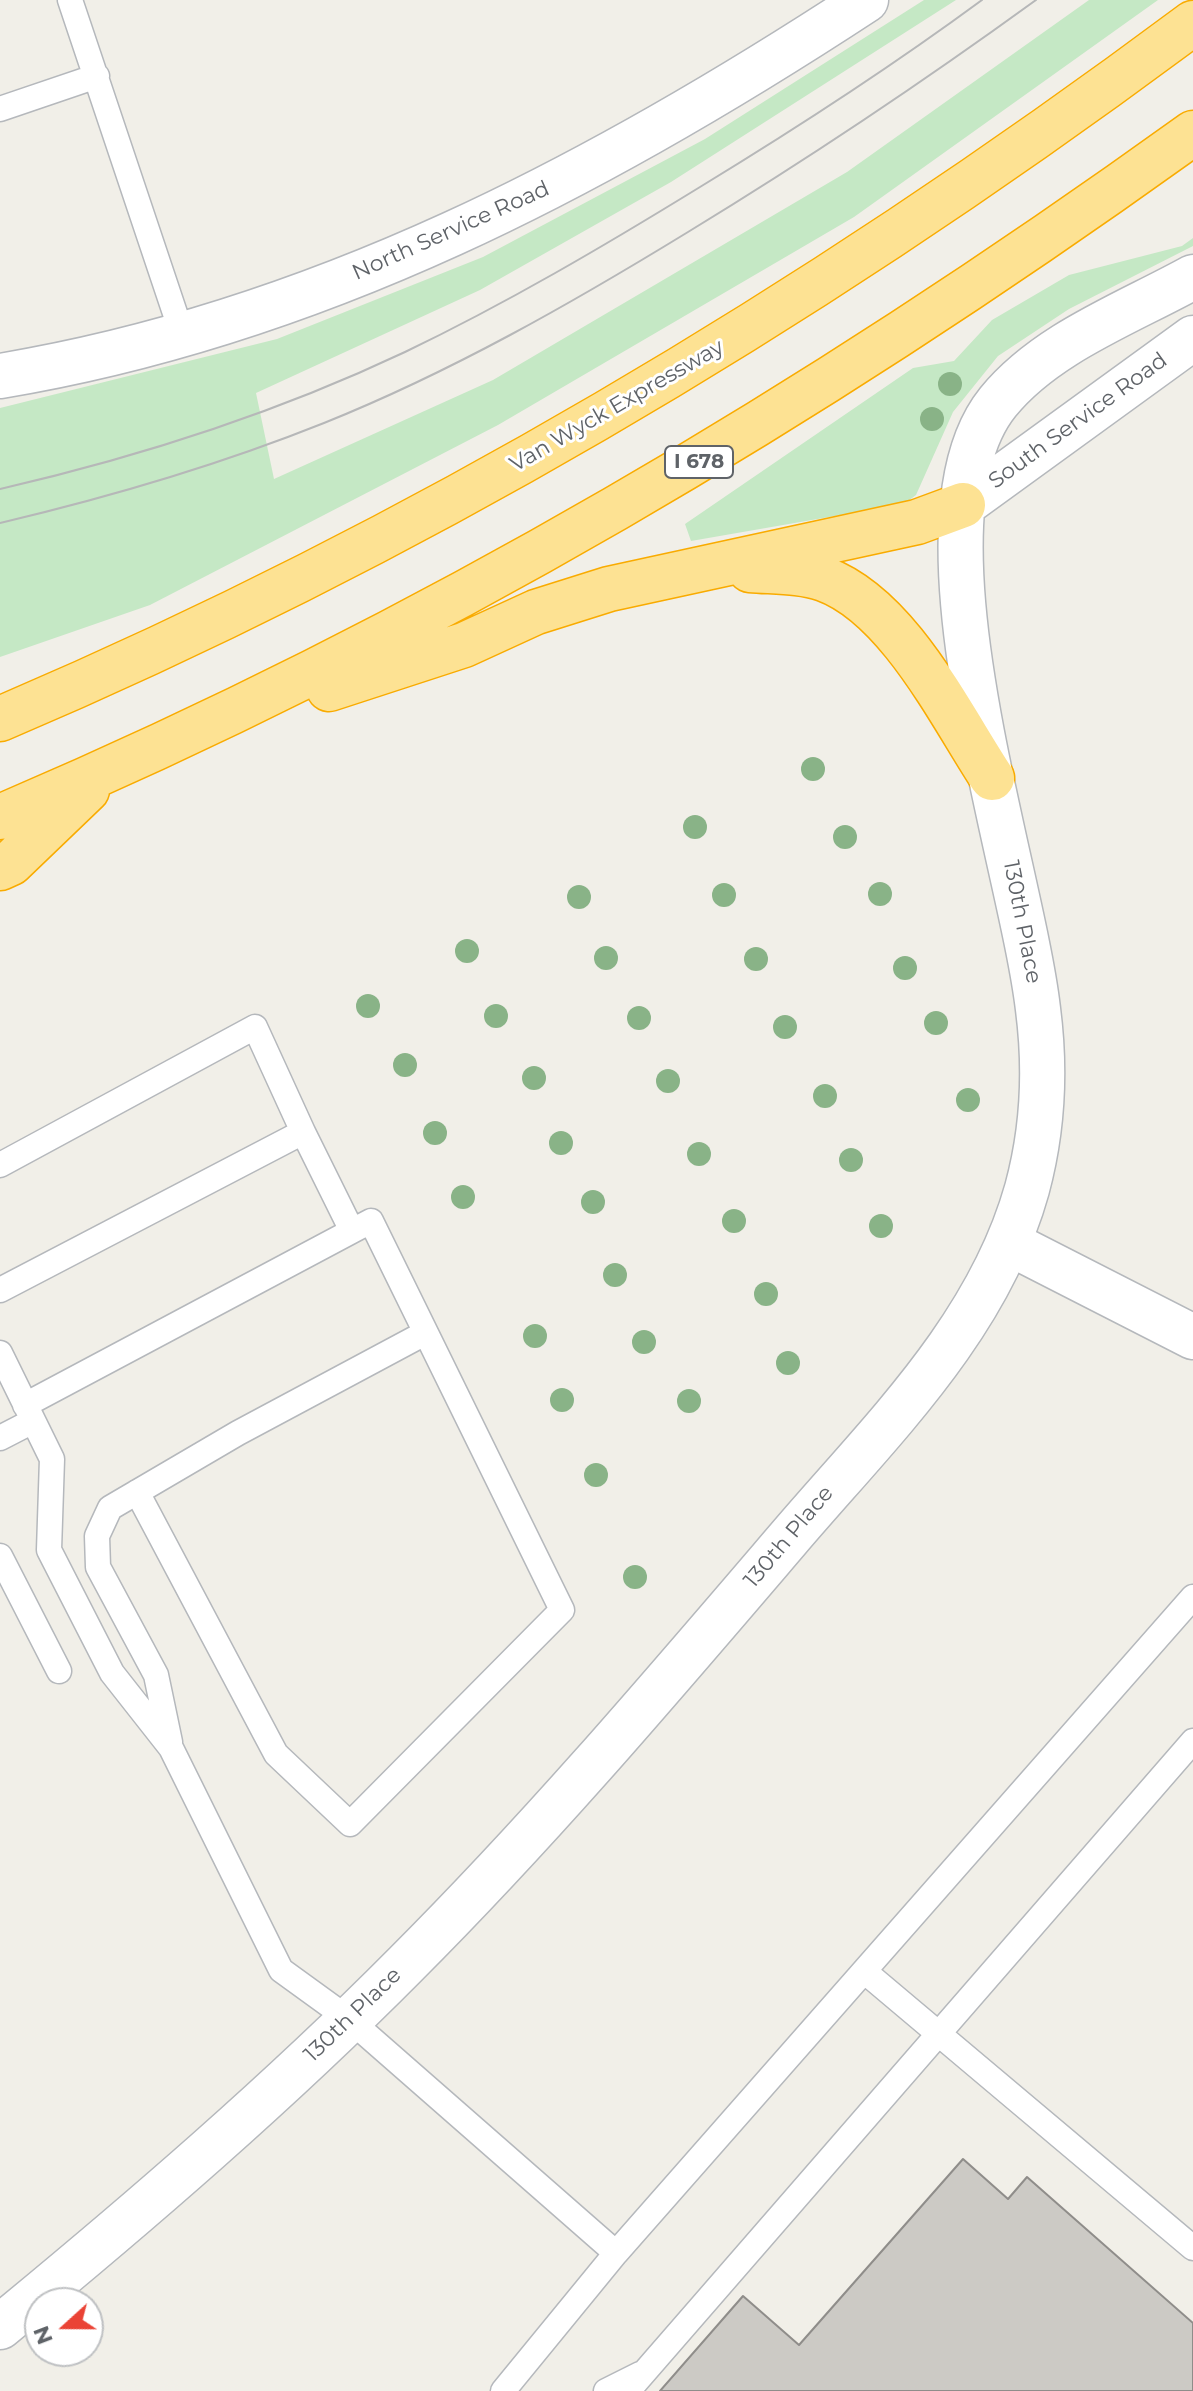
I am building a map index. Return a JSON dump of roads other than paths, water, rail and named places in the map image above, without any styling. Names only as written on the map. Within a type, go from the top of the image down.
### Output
[{"type":"highway","name":"Van Wyck Expressway","points":[[0,719],[216,621],[481,484],[738,335],[989,172],[1193,23]]},
{"type":"highway","name":"I 678","points":[[0,817],[175,739],[440,608],[703,460],[955,300],[1193,133]]},
{"type":"highway","points":[[175,739],[464,645],[559,604],[648,580],[917,522],[963,505]]},
{"type":"highway","points":[[716,567],[822,579],[858,598],[892,629],[992,778]]},
{"type":"highway","points":[[0,686],[216,621]]},
{"type":"highway","points":[[0,868],[11,863],[108,769]]},
{"type":"street","name":"North Service Road","points":[[0,376],[183,337],[340,281],[496,214],[630,145],[866,0]]},
{"type":"street","name":"130th Place","points":[[0,2327],[192,2164],[350,2020],[583,1776],[922,1381],[968,1322],[1009,1243],[1036,1154],[1043,1075],[1032,968],[992,778],[961,602],[965,477],[977,432],[1017,382],[1076,341],[1193,277]]},
{"type":"street","name":"South Service Road","points":[[963,505],[1193,338]]},
{"type":"street","points":[[1009,1243],[1193,1337]]},
{"type":"lane","points":[[70,0],[183,337]]},
{"type":"lane","points":[[0,109],[97,76]]},
{"type":"lane","points":[[0,1165],[255,1027],[352,1231]]},
{"type":"lane","points":[[0,1290],[303,1132]]},
{"type":"lane","points":[[0,1438],[29,1413],[371,1221],[562,1610],[350,1824],[276,1754],[137,1492]]},
{"type":"lane","points":[[171,1748],[156,1675],[98,1567],[97,1536],[110,1508],[425,1333]]},
{"type":"lane","points":[[0,1353],[52,1459],[49,1550],[112,1673],[171,1748],[281,1970],[350,2020],[616,2253]]},
{"type":"lane","points":[[0,1556],[59,1671]]},
{"type":"lane","points":[[503,2391],[616,2253],[1193,1597]]},
{"type":"lane","points":[[628,2391],[936,2033],[1193,1741]]},
{"type":"lane","points":[[864,1971],[1193,2248]]},
{"type":"lane","points":[[606,2391],[646,2371]]},
{"type":"tram line","points":[[0,489],[104,463],[257,414],[405,352],[518,294],[736,165],[808,120],[982,0]]},
{"type":"tram line","points":[[0,523],[123,491],[245,453],[371,403],[464,359],[600,285],[733,204],[865,119],[1036,0]]}]
